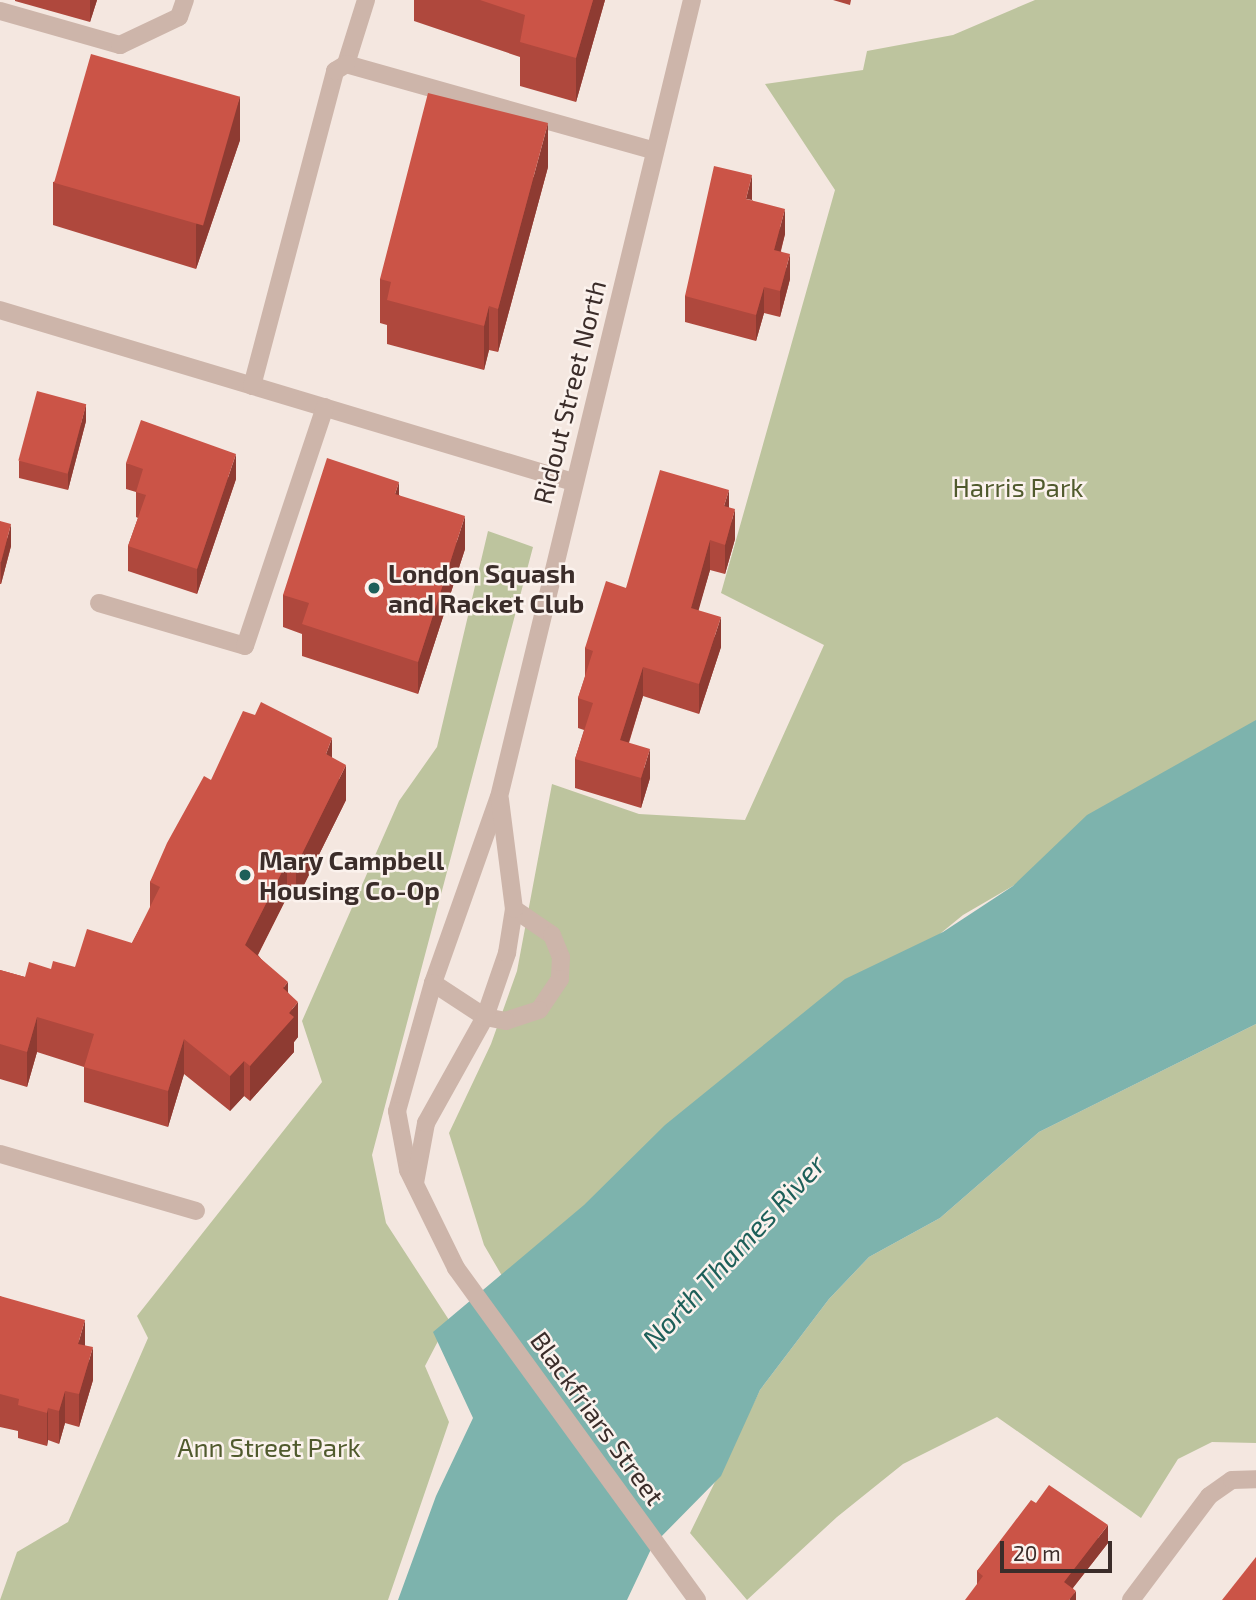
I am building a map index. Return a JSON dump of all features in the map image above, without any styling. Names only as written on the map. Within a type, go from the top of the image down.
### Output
[{"type":"street","points":[[0,11],[120,45],[179,17],[185,0]]},
{"type":"street","points":[[252,386],[335,71],[346,64],[366,0]]},
{"type":"street","name":"Ridout Street North","points":[[456,1268],[415,1183],[401,1146],[397,1111],[433,983],[499,797],[573,482],[692,0]]},
{"type":"street","points":[[346,64],[655,151]]},
{"type":"street","points":[[0,310],[573,482]]},
{"type":"street","points":[[99,603],[246,646],[325,407]]},
{"type":"street","name":"Ridout Street North","points":[[415,1183],[426,1123],[485,1017],[508,953],[514,909],[499,797]]},
{"type":"street","points":[[433,983],[485,1017],[506,1021],[539,1010],[560,979],[561,957],[552,935],[514,909]]},
{"type":"street","points":[[0,1154],[196,1211]]},
{"type":"street","name":"Blackfriars Street","points":[[456,1268],[698,1600]]},
{"type":"street","points":[[1131,1600],[1202,1503],[1219,1487],[1250,1478]]},
{"type":"green space","name":"Harris Park","points":[[1035,0],[1256,0],[1256,744],[963,915],[617,1198],[512,1293],[484,1245],[449,1133],[491,1044],[517,971],[552,784],[639,814],[745,820],[824,645],[721,593],[835,190],[765,84],[863,70],[867,51],[953,35]]},
{"type":"green space","name":"Ann Street Park","points":[[488,531],[533,547],[372,1155],[386,1223],[449,1320],[425,1366],[449,1422],[388,1600],[0,1600],[17,1552],[68,1522],[148,1338],[137,1316],[322,1082],[302,1021],[399,801],[437,747]]},
{"type":"green space","points":[[1256,1024],[1256,1443],[1212,1442],[1178,1459],[1141,1518],[997,1417],[903,1464],[837,1517],[747,1600],[690,1533],[760,1390],[829,1299],[869,1257],[940,1218],[1039,1132]]},
{"type":"water","name":"North Thames River","points":[[1256,720],[1256,1024],[1039,1132],[940,1218],[869,1257],[829,1299],[760,1390],[721,1476],[653,1545],[627,1600],[398,1600],[436,1496],[473,1418],[433,1332],[584,1205],[665,1125],[845,979],[943,932],[1013,886],[1087,815]]},
{"type":"building","points":[[480,0],[593,0],[576,58],[520,42],[525,15]]},
{"type":"building","points":[[91,54],[240,97],[203,226],[54,183]]},
{"type":"building","points":[[428,93],[548,123],[498,309],[489,306],[484,326],[387,300],[391,282],[380,279]]},
{"type":"building","points":[[714,166],[752,175],[746,199],[785,209],[774,250],[790,254],[780,291],[764,287],[756,315],[685,296]]},
{"type":"building","points":[[37,391],[86,404],[68,474],[18,461]]},
{"type":"building","points":[[141,420],[236,454],[197,569],[128,546],[146,495],[136,492],[143,469],[126,463]]},
{"type":"building","name":"London Squash and Racket Club","points":[[327,458],[399,482],[395,494],[465,516],[418,662],[302,624],[309,603],[283,595]]},
{"type":"building","points":[[660,470],[729,490],[724,506],[735,509],[725,545],[710,540],[691,608],[721,617],[699,684],[643,667],[620,740],[650,749],[641,778],[575,759],[593,703],[578,698],[593,651],[585,648],[606,581],[626,588]]},
{"type":"building","points":[[0,521],[11,524],[1,562],[0,562]]},
{"type":"building","points":[[261,702],[332,738],[326,754],[346,765],[296,866],[287,862],[245,945],[288,982],[283,988],[298,1002],[289,1013],[294,1017],[250,1066],[244,1061],[230,1076],[184,1039],[168,1091],[84,1067],[94,1034],[37,1017],[27,1052],[0,1044],[0,970],[25,977],[29,962],[51,969],[53,961],[75,967],[87,929],[132,943],[160,887],[150,882],[167,843],[204,776],[211,780],[243,711],[255,715]]},
{"type":"building","points":[[0,1296],[85,1320],[78,1344],[93,1347],[79,1394],[65,1391],[59,1411],[48,1408],[47,1413],[18,1405],[19,1399],[0,1394]]},
{"type":"building","points":[[1049,1485],[1108,1525],[1064,1582],[1076,1591],[1069,1600],[965,1600],[983,1576],[977,1571],[1031,1500],[1036,1503]]},
{"type":"building","points":[[1256,1557],[1256,1600],[1222,1600]]},
{"type":"place","name":"London Squash and Racket Club","points":[[374,588]]},
{"type":"place","name":"Mary Campbell Housing Co-Op","points":[[245,875]]}]
